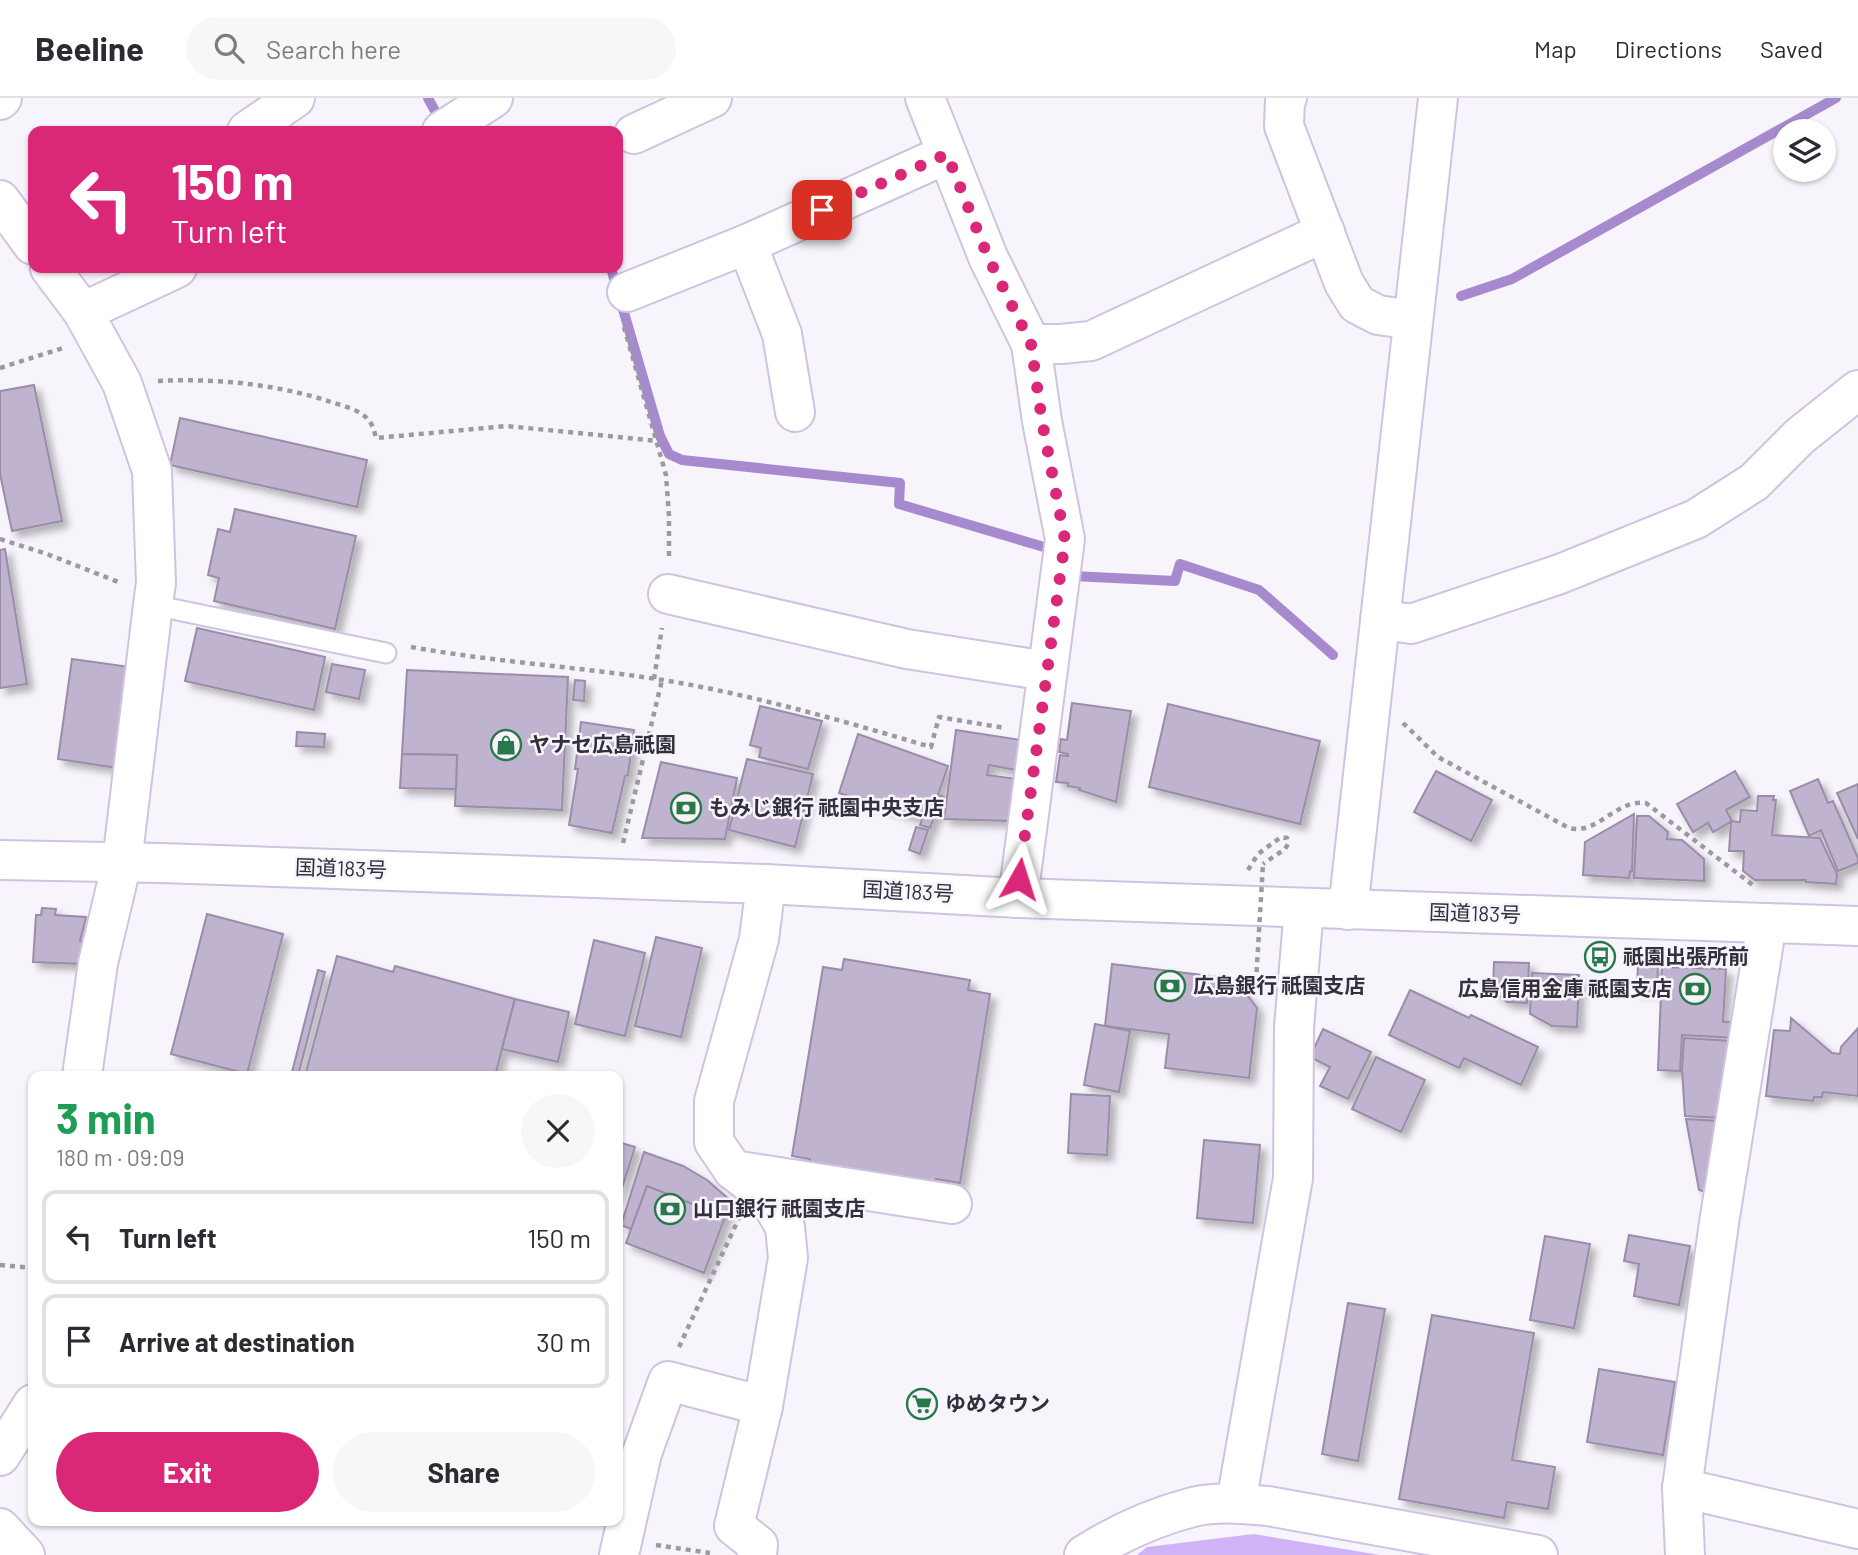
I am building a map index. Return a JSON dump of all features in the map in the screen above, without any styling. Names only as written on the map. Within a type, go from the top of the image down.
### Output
[{"type":"main road","points":[[254,126],[295,98]]},
{"type":"main road","points":[[450,126],[493,98]]},
{"type":"main road","points":[[634,134],[712,98]]},
{"type":"main road","points":[[925,98],[988,257],[1031,344],[1042,421],[1065,540],[1017,898]]},
{"type":"main road","points":[[1287,98],[1284,126],[1344,284],[1357,304],[1378,316],[1413,320]]},
{"type":"main road","points":[[1348,910],[1438,98]]},
{"type":"main road","points":[[625,307],[747,244],[947,154]]},
{"type":"main road","points":[[0,200],[28,238]]},
{"type":"main road","points":[[1031,344],[1091,341],[1325,232]]},
{"type":"main road","points":[[747,244],[782,334],[794,412]]},
{"type":"main road","points":[[52,273],[77,329],[122,383],[152,471],[156,583],[154,601],[122,862],[98,963],[83,1071]]},
{"type":"main road","points":[[77,329],[169,273]]},
{"type":"main road","points":[[1380,619],[1411,624],[1560,574],[1696,519],[1754,482],[1801,436],[1858,390]]},
{"type":"main road","points":[[668,594],[907,649],[1047,671]]},
{"type":"main road","name":"国道183号","points":[[0,860],[766,884],[1017,898],[1858,926]]},
{"type":"main road","points":[[757,1555],[758,1545],[734,1526],[763,1406],[788,1258],[786,1227],[768,1197],[733,1170],[714,1142],[714,1101],[759,939],[766,884]]},
{"type":"main road","points":[[1239,1512],[1293,1178],[1294,1027],[1304,908]]},
{"type":"main road","points":[[1685,1555],[1682,1488],[1718,1223],[1767,923]]},
{"type":"main road","points":[[733,1170],[952,1204]]},
{"type":"main road","points":[[619,1555],[642,1453],[668,1381],[763,1406]]},
{"type":"main road","points":[[0,1456],[28,1412]]},
{"type":"main road","points":[[1682,1488],[1858,1529]]},
{"type":"main road","points":[[1084,1555],[1115,1535],[1195,1506],[1239,1512],[1268,1506],[1538,1555]]},
{"type":"main road","points":[[0,1528],[25,1555]]},
{"type":"lane","points":[[154,601],[392,649]]},
{"type":"lane","points":[[1239,1512],[1314,1531]]},
{"type":"path","points":[[122,383],[177,380],[246,384],[300,392],[364,415],[372,424],[376,438],[507,426],[657,442],[625,307]]},
{"type":"path","points":[[0,368],[77,329]]},
{"type":"path","points":[[0,540],[47,554],[154,601]]},
{"type":"path","points":[[392,649],[662,680],[762,700],[931,747],[939,717],[1038,734]]},
{"type":"path","points":[[622,848],[662,680]]},
{"type":"path","points":[[1400,720],[1438,757],[1569,828],[1588,828],[1633,801],[1646,803],[1754,886]]},
{"type":"path","points":[[1248,870],[1258,854],[1281,837],[1287,838],[1285,849],[1263,864],[1256,982]]},
{"type":"path","points":[[668,1381],[672,1363],[741,1216]]},
{"type":"path","points":[[0,1265],[28,1268]]},
{"type":"shaded area","points":[[1254,1534],[1380,1555],[1137,1555],[1147,1547]]},
{"type":"building","points":[[34,385],[62,521],[12,531],[0,474],[0,391]]},
{"type":"building","points":[[180,418],[367,460],[357,507],[170,465]]},
{"type":"building","points":[[235,509],[356,536],[335,629],[214,601],[219,578],[208,575],[218,529],[230,532]]},
{"type":"building","points":[[5,549],[27,684],[0,688],[0,550]]},
{"type":"building","points":[[197,628],[325,657],[314,710],[185,681]]},
{"type":"building","points":[[72,659],[130,667],[117,768],[58,759]]},
{"type":"building","points":[[332,664],[365,670],[359,699],[326,692]]},
{"type":"building","points":[[407,670],[568,677],[562,810],[455,806],[457,755],[402,754]]},
{"type":"building","points":[[575,680],[585,681],[584,701],[573,700]]},
{"type":"building","points":[[1072,703],[1131,711],[1116,802],[1068,786],[1068,783],[1056,782],[1060,755],[1068,756],[1059,752],[1061,739],[1067,740]]},
{"type":"building","points":[[1168,704],[1320,741],[1300,824],[1149,787]]},
{"type":"building","points":[[760,706],[822,721],[808,769],[759,757],[761,748],[750,745]]},
{"type":"building","points":[[581,722],[634,730],[628,775],[625,776],[612,833],[569,825],[578,769],[575,769]]},
{"type":"building","points":[[956,730],[1021,740],[1016,770],[989,765],[987,775],[1017,779],[1010,821],[944,819]]},
{"type":"building","points":[[297,732],[325,734],[324,747],[296,746]]},
{"type":"building","points":[[858,734],[948,766],[938,795],[944,797],[930,828],[920,825],[922,819],[839,793]]},
{"type":"building","points":[[402,754],[457,755],[456,789],[400,788]]},
{"type":"building","points":[[747,759],[813,774],[795,847],[729,830]]},
{"type":"building","points":[[661,762],[737,778],[725,839],[642,838]]},
{"type":"building","points":[[1436,771],[1492,800],[1471,841],[1414,812]]},
{"type":"building","points":[[1735,771],[1750,797],[1726,810],[1732,821],[1713,832],[1708,823],[1693,832],[1677,804]]},
{"type":"building","points":[[1818,779],[1828,803],[1833,801],[1858,858],[1858,863],[1838,871],[1821,830],[1809,836],[1790,791]]},
{"type":"building","points":[[1858,784],[1858,839],[1837,793]]},
{"type":"building","points":[[1758,796],[1774,796],[1773,800],[1776,800],[1772,835],[1820,838],[1837,874],[1836,884],[1806,880],[1755,880],[1743,871],[1744,851],[1729,851],[1731,821],[1740,822],[1741,810],[1757,811]]},
{"type":"building","points":[[1634,814],[1632,871],[1629,878],[1583,875],[1585,842]]},
{"type":"building","points":[[1637,816],[1649,816],[1668,832],[1667,839],[1682,840],[1704,859],[1704,881],[1634,878]]},
{"type":"building","points":[[916,827],[928,830],[920,854],[909,850]]},
{"type":"building","points":[[42,908],[56,909],[55,915],[86,917],[80,941],[86,944],[81,964],[33,962],[36,915],[41,915]]},
{"type":"building","points":[[207,914],[283,934],[248,1071],[236,1071],[171,1054]]},
{"type":"building","points":[[656,937],[702,948],[681,1037],[635,1026]]},
{"type":"building","points":[[594,940],[645,953],[625,1036],[575,1024]]},
{"type":"building","points":[[337,956],[393,972],[395,966],[515,999],[496,1071],[306,1071]]},
{"type":"building","points":[[844,959],[970,980],[968,990],[990,994],[960,1183],[936,1179],[932,1208],[806,1187],[810,1159],[792,1156],[823,967],[842,970]]},
{"type":"building","points":[[1494,962],[1529,963],[1527,1003],[1507,1002],[1493,991]]},
{"type":"building","points":[[1112,964],[1235,979],[1257,1008],[1249,1078],[1165,1068],[1169,1034],[1105,1026]]},
{"type":"building","points":[[1638,964],[1658,965],[1657,991],[1637,990]]},
{"type":"building","points":[[1662,967],[1726,969],[1723,1022],[1737,1022],[1737,1038],[1682,1035],[1680,1071],[1658,1070]]},
{"type":"building","points":[[318,970],[325,972],[299,1071],[292,1071]]},
{"type":"building","points":[[1532,973],[1579,975],[1577,1027],[1552,1026],[1530,1014]]},
{"type":"building","points":[[1410,990],[1538,1047],[1521,1085],[1464,1058],[1459,1068],[1389,1035]]},
{"type":"building","points":[[515,999],[569,1012],[558,1062],[502,1049]]},
{"type":"building","points":[[1791,1018],[1832,1053],[1840,1054],[1841,1047],[1858,1028],[1858,1096],[1823,1092],[1822,1097],[1814,1097],[1813,1101],[1766,1096],[1774,1030],[1790,1031]]},
{"type":"building","points":[[1095,1024],[1130,1031],[1119,1092],[1084,1085]]},
{"type":"building","points":[[1323,1029],[1371,1052],[1348,1099],[1320,1086],[1330,1067],[1310,1057]]},
{"type":"building","points":[[1684,1038],[1733,1041],[1721,1118],[1685,1116],[1682,1070]]},
{"type":"building","points":[[1376,1057],[1425,1080],[1401,1132],[1352,1109]]},
{"type":"building","points":[[1071,1094],[1110,1096],[1107,1155],[1068,1153]]},
{"type":"building","points":[[1686,1119],[1720,1121],[1709,1193],[1699,1190]]},
{"type":"building","points":[[1204,1140],[1260,1145],[1253,1223],[1197,1218]]},
{"type":"building","points":[[623,1143],[635,1147],[623,1185]]},
{"type":"building","points":[[644,1152],[683,1166],[707,1180],[731,1201],[725,1217],[647,1186],[631,1229],[623,1226]]},
{"type":"building","points":[[647,1186],[725,1217],[704,1273],[626,1243]]},
{"type":"building","points":[[1629,1235],[1690,1246],[1679,1305],[1634,1296],[1639,1264],[1624,1261]]},
{"type":"building","points":[[1545,1236],[1590,1244],[1574,1328],[1530,1320]]},
{"type":"building","points":[[1348,1303],[1385,1309],[1358,1461],[1322,1454]]},
{"type":"building","points":[[1432,1315],[1534,1333],[1512,1460],[1555,1467],[1548,1509],[1507,1502],[1504,1518],[1399,1499]]},
{"type":"building","points":[[1599,1369],[1675,1382],[1663,1455],[1587,1442]]},
{"type":"waterway","points":[[428,98],[441,122]]},
{"type":"waterway","points":[[1461,296],[1512,279],[1836,98]]},
{"type":"waterway","points":[[612,273],[660,436],[669,454],[682,460],[900,483],[899,504],[1054,550]]},
{"type":"waterway","points":[[1073,576],[1175,581],[1180,564],[1259,590],[1333,655]]},
{"type":"place","name":"ヤナセ広島祇園","points":[[506,745]]},
{"type":"place","name":"もみじ銀行 祇園中央支店","points":[[686,808]]},
{"type":"place","name":"祇園出張所前","points":[[1600,957]]},
{"type":"place","name":"広島銀行 祇園支店","points":[[1170,986]]},
{"type":"place","name":"広島信用金庫 祇園支店","points":[[1695,989]]},
{"type":"place","name":"山口銀行 祇園支店","points":[[670,1209]]},
{"type":"place","name":"ゆめタウン","points":[[922,1404]]},
{"type":"route","points":[[822,210],[947,154],[988,257],[1031,344],[1042,421],[1065,540],[1019,879]]}]
